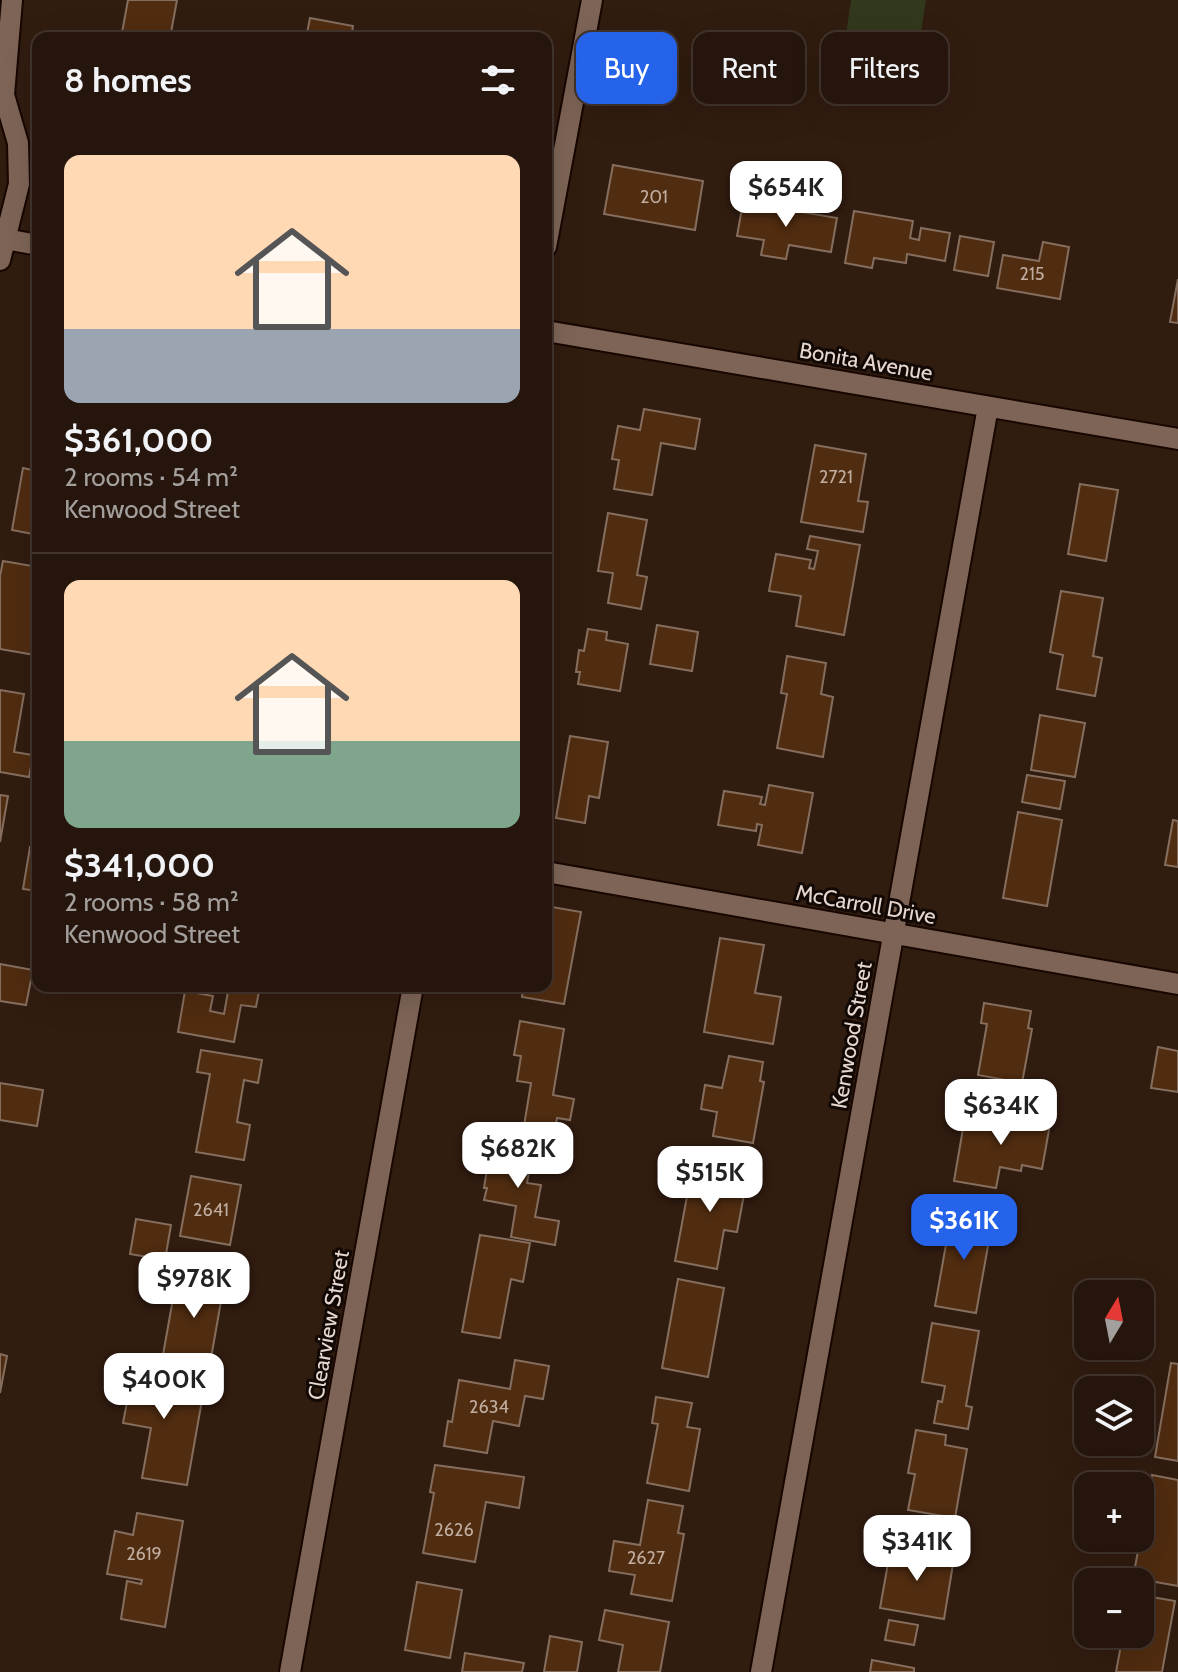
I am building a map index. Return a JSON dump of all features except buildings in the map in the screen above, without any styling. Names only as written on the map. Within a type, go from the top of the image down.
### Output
[{"type":"street","points":[[0,260],[2,238],[19,184],[18,143],[4,95],[12,0]]},
{"type":"street","points":[[552,215],[592,0]]},
{"type":"street","points":[[2,238],[32,244]]},
{"type":"street","name":"Bonita Avenue","points":[[552,332],[1178,439]]},
{"type":"street","name":"Kenwood Street","points":[[761,1672],[988,407]]},
{"type":"street","name":"McCarroll Drive","points":[[552,873],[1178,984]]},
{"type":"street","name":"Clearview Street","points":[[290,1672],[412,992]]},
{"type":"green space","points":[[851,0],[926,0],[921,32],[846,32]]}]
